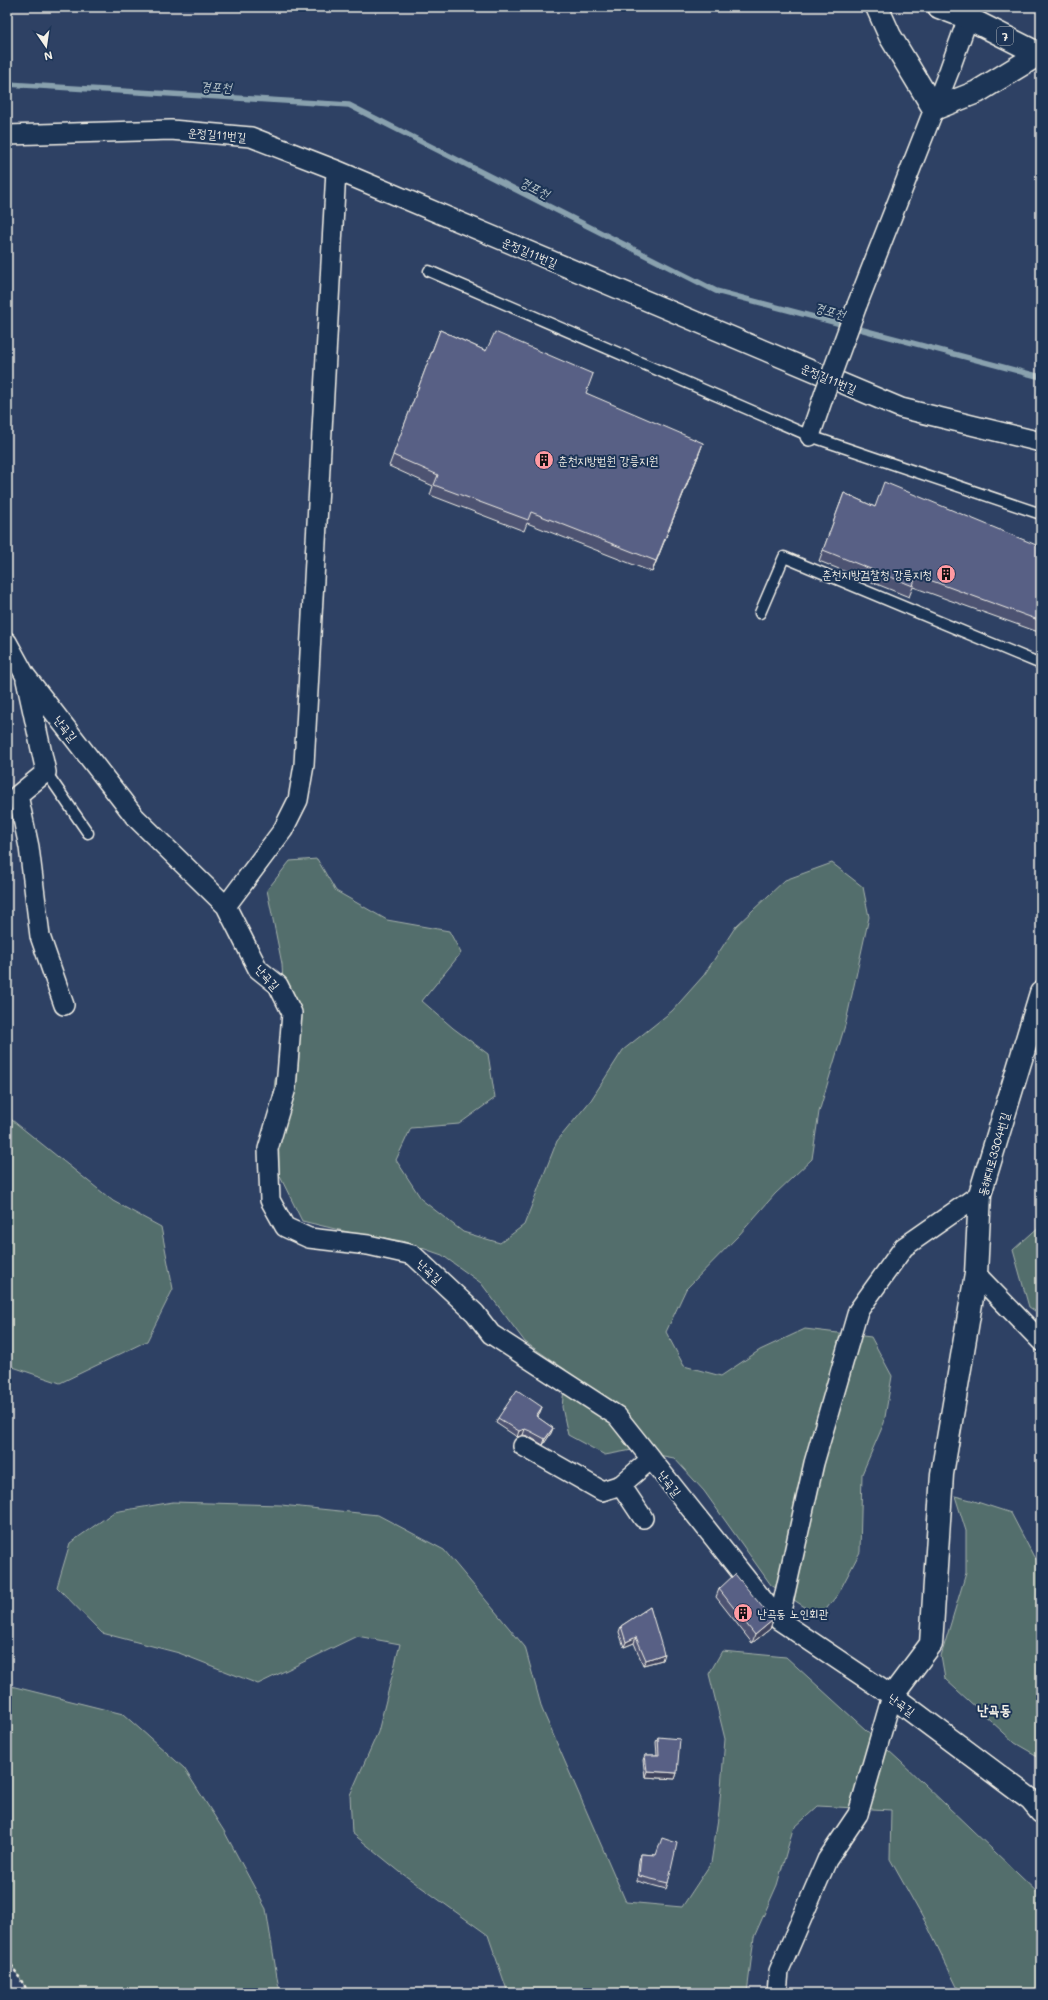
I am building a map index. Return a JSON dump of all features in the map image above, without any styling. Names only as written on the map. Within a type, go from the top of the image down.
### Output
[{"type":"main road","points":[[878,7],[890,36],[934,109],[977,92],[1040,54]]},
{"type":"main road","name":"7","points":[[938,7],[960,13],[1040,54]]},
{"type":"main road","name":"동해대로3304번길","points":[[892,1696],[931,1644],[942,1474],[976,1274],[980,1194],[1041,992]]},
{"type":"main road","name":"난곡길","points":[[892,1696],[1031,1800],[1041,1812]]},
{"type":"street","points":[[810,436],[857,305],[934,109],[960,13]]},
{"type":"street","name":"운정길11번길","points":[[7,136],[171,130],[251,137],[336,170],[901,408],[1041,442]]},
{"type":"street","points":[[226,906],[283,830],[298,800],[304,765],[336,170]]},
{"type":"street","name":"난곡길","points":[[7,642],[25,675],[135,817],[226,906],[258,969],[278,985],[292,1013],[286,1088],[268,1148],[270,1200],[285,1227],[309,1238],[368,1245],[413,1256],[475,1312],[490,1334],[617,1416],[779,1620],[892,1696]]},
{"type":"street","points":[[25,675],[46,772],[12,794],[29,847],[40,936],[64,1005]]},
{"type":"street","points":[[779,1620],[814,1463],[858,1311],[904,1247],[980,1194]]},
{"type":"street","points":[[976,1274],[1041,1341]]},
{"type":"street","points":[[523,1446],[602,1491],[621,1485],[652,1459]]},
{"type":"street","points":[[621,1485],[644,1518]]},
{"type":"street","points":[[777,1993],[779,1971],[827,1860],[858,1814],[892,1696]]},
{"type":"lane","points":[[429,271],[810,436],[1041,514]]},
{"type":"lane","points":[[760,613],[784,557],[1041,664]]},
{"type":"lane","points":[[46,772],[88,834]]},
{"type":"path","points":[[7,1961],[12,1966],[29,1993]]},
{"type":"green space","points":[[317,859],[336,891],[387,920],[449,931],[461,953],[422,1001],[453,1028],[488,1054],[495,1098],[459,1124],[411,1128],[396,1160],[422,1200],[463,1232],[500,1243],[524,1225],[557,1141],[591,1100],[623,1050],[672,1011],[704,975],[736,926],[785,880],[832,863],[863,887],[869,917],[846,1022],[819,1112],[812,1159],[775,1194],[739,1235],[686,1289],[666,1332],[684,1366],[721,1376],[760,1350],[805,1329],[871,1337],[892,1376],[884,1423],[862,1474],[860,1552],[838,1594],[820,1617],[771,1585],[704,1491],[674,1458],[632,1450],[605,1455],[568,1435],[562,1407],[566,1370],[525,1342],[481,1283],[442,1255],[402,1241],[352,1233],[302,1221],[267,1150],[275,1080],[286,1047],[282,964],[267,890],[290,861]]},
{"type":"green space","points":[[7,1116],[113,1201],[161,1227],[173,1289],[147,1341],[60,1383],[7,1365]]},
{"type":"green space","points":[[1041,1225],[1041,1315],[1029,1307],[1013,1250]]},
{"type":"green space","points":[[955,1496],[1011,1513],[1034,1557],[1041,1562],[1041,1758],[1015,1743],[945,1679],[941,1656],[966,1573],[966,1531]]},
{"type":"green space","points":[[173,1502],[281,1505],[378,1515],[444,1550],[525,1647],[542,1709],[626,1902],[682,1907],[711,1863],[719,1812],[725,1739],[709,1674],[722,1651],[786,1657],[900,1761],[1041,1896],[1041,1993],[960,1993],[928,1927],[890,1859],[891,1810],[818,1806],[793,1829],[777,1885],[754,1937],[747,1993],[508,1993],[488,1935],[400,1872],[352,1833],[350,1795],[378,1732],[400,1644],[357,1636],[258,1684],[179,1653],[102,1633],[57,1587],[70,1543],[114,1512]]},
{"type":"green space","points":[[7,1685],[123,1714],[184,1768],[224,1831],[266,1909],[281,1993],[29,1993],[12,1966],[7,1961]]},
{"type":"building","name":"춘천지방법원 강릉지원","points":[[440,330],[486,351],[495,332],[593,374],[586,393],[703,443],[656,561],[531,512],[528,520],[434,485],[438,475],[393,455]]},
{"type":"building","name":"춘천지방검찰청 강릉지청","points":[[884,482],[1041,547],[1041,621],[916,575],[913,586],[823,550],[844,493],[875,507]]},
{"type":"building","points":[[517,1390],[542,1407],[536,1416],[553,1428],[545,1439],[525,1429],[519,1431],[498,1418]]},
{"type":"building","name":"난곡동 노인회관","points":[[735,1574],[773,1620],[755,1635],[719,1589]]},
{"type":"building","points":[[650,1607],[664,1654],[646,1660],[636,1637],[626,1642],[621,1626]]},
{"type":"building","points":[[658,1737],[680,1739],[677,1773],[647,1771],[645,1755],[659,1755]]},
{"type":"building","points":[[662,1838],[677,1843],[668,1883],[639,1876],[641,1854],[656,1855]]},
{"type":"waterway","name":"경포천","points":[[7,84],[349,105],[716,291],[1041,377]]},
{"type":"place","name":"춘천지방법원 강릉지원","points":[[544,460]]},
{"type":"place","name":"춘천지방검찰청 강릉지청","points":[[946,574]]},
{"type":"place","name":"난곡동 노인회관","points":[[743,1613]]},
{"type":"district","name":"난곡동","points":[[994,1709]]}]
